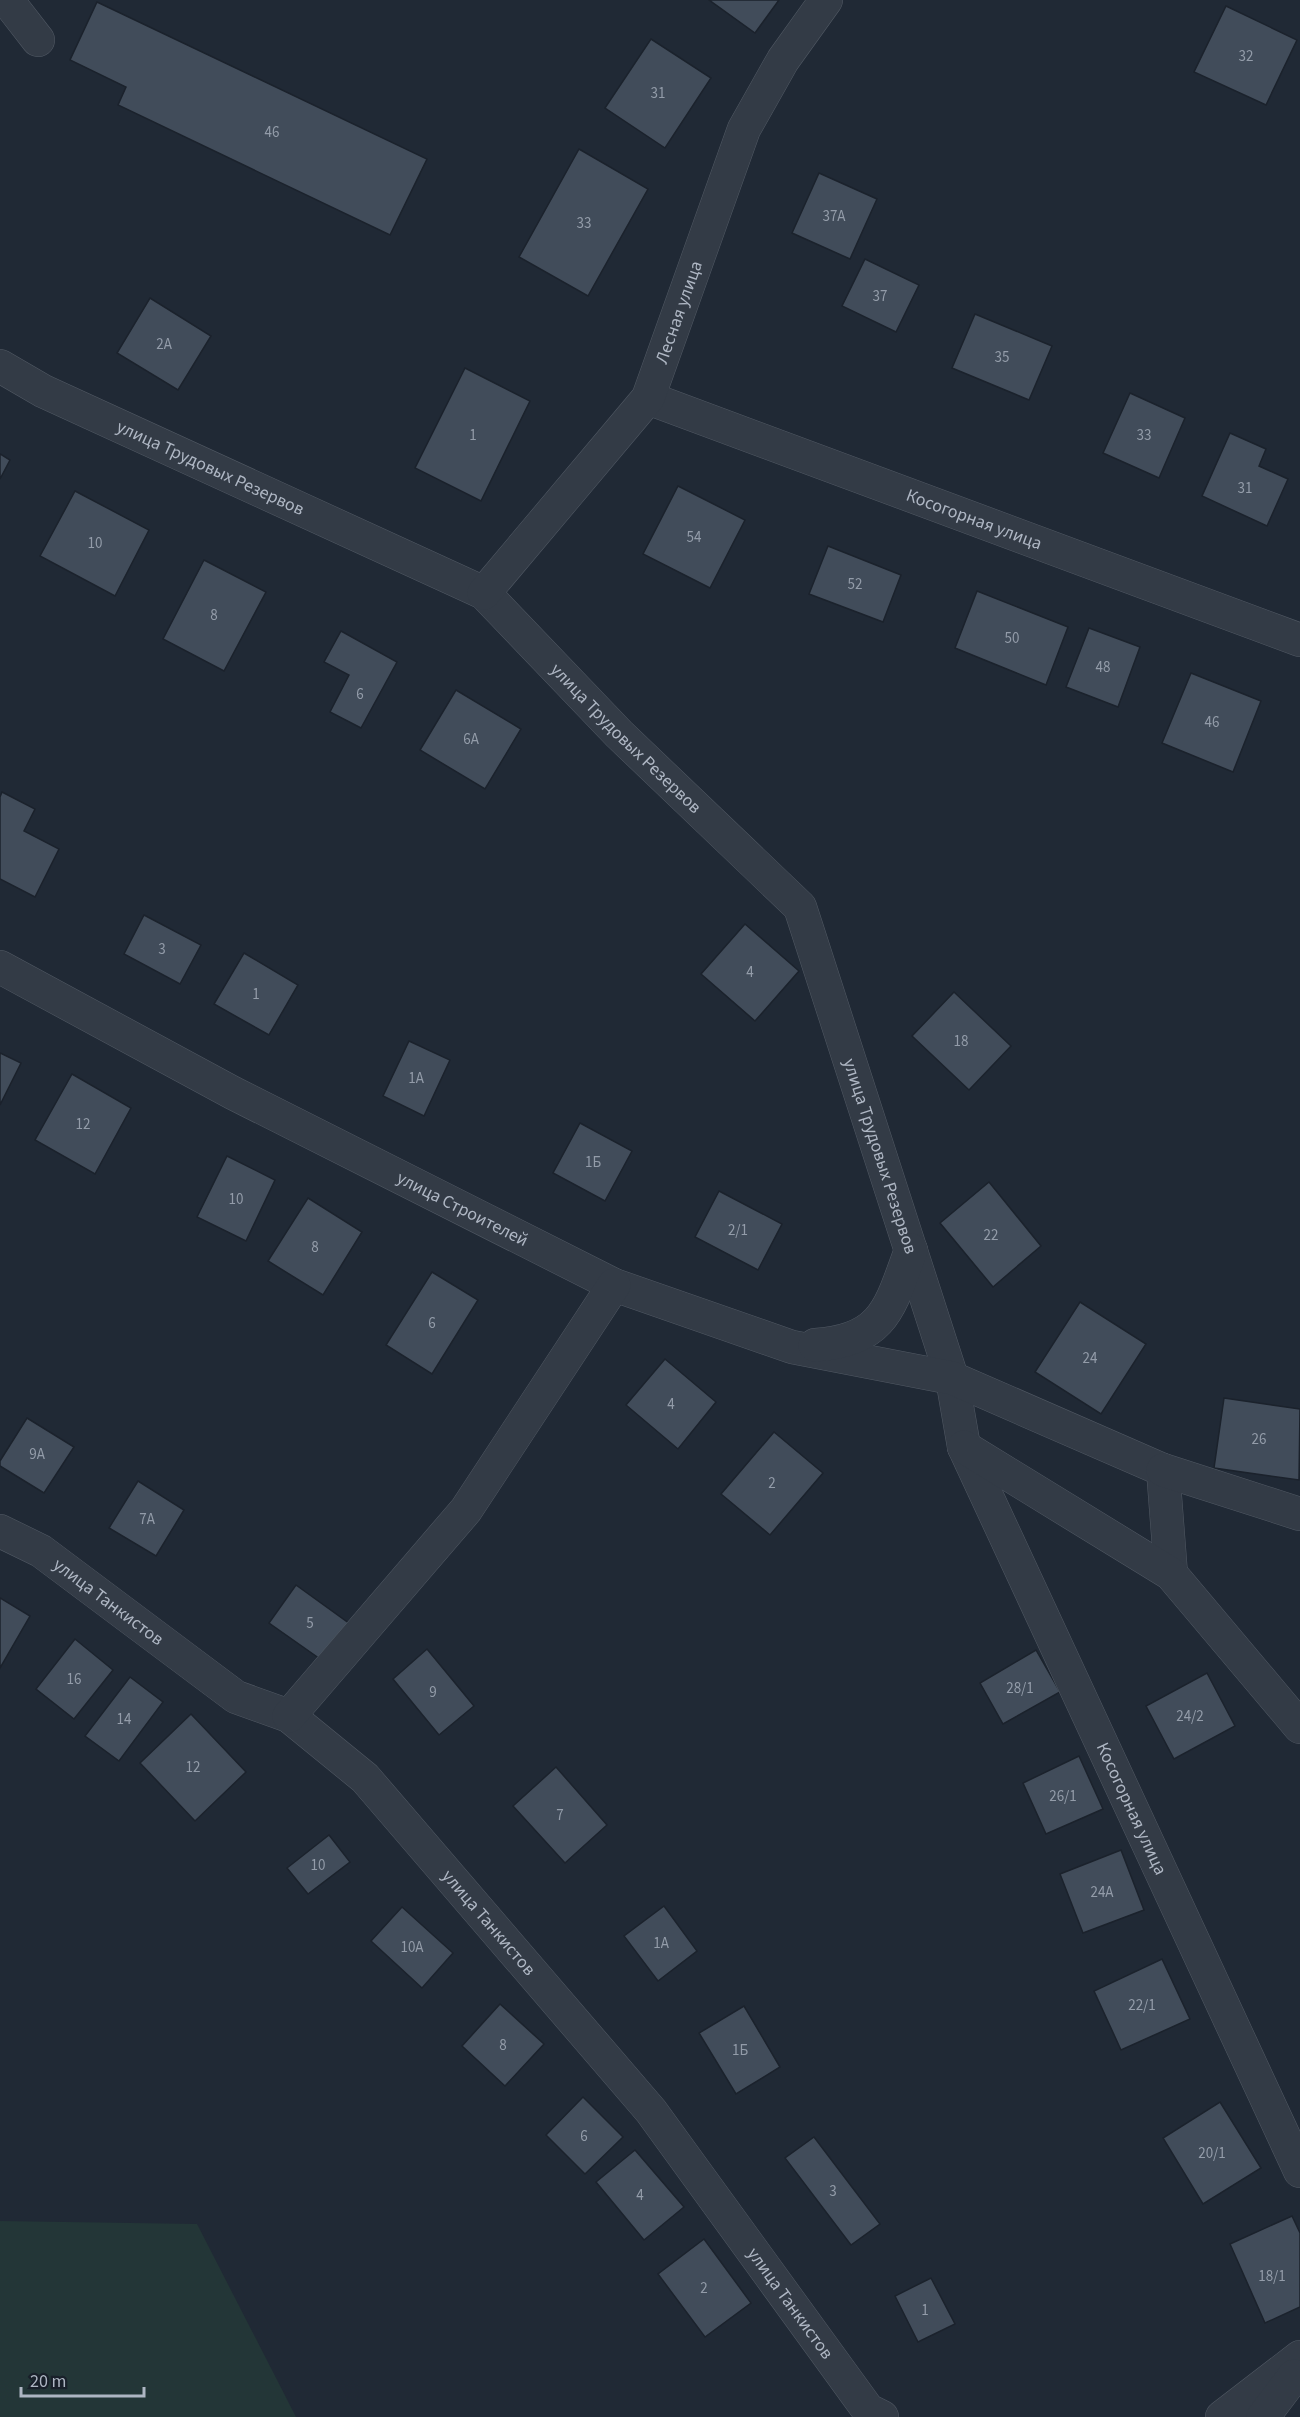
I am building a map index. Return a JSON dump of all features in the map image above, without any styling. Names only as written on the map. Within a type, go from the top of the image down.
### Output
[{"type":"street","points":[[7,0],[38,39]]},
{"type":"street","name":"Лесная улица","points":[[484,593],[648,398],[744,129],[783,60],[826,0]]},
{"type":"street","name":"улица Трудовых Резервов","points":[[0,366],[43,390],[484,593],[619,734],[800,907],[952,1378]]},
{"type":"street","name":"Косогорная улица","points":[[648,398],[1300,640]]},
{"type":"street","name":"улица Строителей","points":[[0,967],[233,1093],[614,1285],[792,1347],[952,1378],[1163,1470]]},
{"type":"street","points":[[792,1347],[841,1344],[871,1330],[891,1304],[911,1251]]},
{"type":"street","points":[[289,1716],[466,1510],[614,1285]]},
{"type":"street","name":"Косогорная улица","points":[[952,1378],[964,1448],[1300,2171]]},
{"type":"street","points":[[964,1448],[1171,1574],[1300,1726]]},
{"type":"street","points":[[1171,1574],[1163,1470],[1300,1514]]},
{"type":"street","name":"улица Танкистов","points":[[0,1531],[41,1551],[236,1697],[289,1716],[365,1778],[651,2111],[868,2410],[882,2417]]},
{"type":"street","points":[[1222,2417],[1300,2357]]},
{"type":"street","points":[[1263,2417],[1300,2367]]},
{"type":"shaded area","points":[[0,2221],[197,2224],[296,2417],[0,2417]]},
{"type":"building","points":[[709,0],[779,0],[755,33]]},
{"type":"building","points":[[97,2],[427,159],[390,235],[118,105],[126,87],[70,60]]},
{"type":"building","points":[[1226,6],[1297,40],[1266,105],[1194,72]]},
{"type":"building","points":[[651,39],[711,78],[665,148],[605,108]]},
{"type":"building","points":[[579,149],[648,189],[588,296],[519,257]]},
{"type":"building","points":[[819,173],[877,199],[850,259],[792,233]]},
{"type":"building","points":[[865,259],[919,285],[896,332],[842,306]]},
{"type":"building","points":[[150,298],[211,336],[178,390],[117,353]]},
{"type":"building","points":[[975,314],[1052,346],[1029,400],[952,368]]},
{"type":"building","points":[[465,368],[530,401],[481,501],[415,468]]},
{"type":"building","points":[[1130,393],[1185,418],[1159,478],[1103,453]]},
{"type":"building","points":[[1230,433],[1266,449],[1259,466],[1288,479],[1267,526],[1202,496]]},
{"type":"building","points":[[0,454],[10,460],[0,479]]},
{"type":"building","points":[[678,486],[745,520],[710,588],[643,554]]},
{"type":"building","points":[[75,491],[149,530],[115,596],[40,556]]},
{"type":"building","points":[[828,546],[901,575],[883,622],[809,594]]},
{"type":"building","points":[[204,560],[266,592],[224,671],[163,639]]},
{"type":"building","points":[[977,591],[1068,627],[1046,685],[955,648]]},
{"type":"building","points":[[1089,628],[1140,647],[1118,707],[1066,687]]},
{"type":"building","points":[[341,631],[397,662],[361,728],[330,712],[349,675],[324,662]]},
{"type":"building","points":[[1191,673],[1261,701],[1233,772],[1162,743]]},
{"type":"building","points":[[456,690],[521,729],[485,789],[420,750]]},
{"type":"building","points":[[2,792],[35,809],[24,831],[59,849],[35,897],[0,879],[0,797]]},
{"type":"building","points":[[144,915],[201,945],[180,984],[124,954]]},
{"type":"building","points":[[745,924],[799,971],[755,1021],[701,974]]},
{"type":"building","points":[[244,953],[298,985],[269,1035],[214,1004]]},
{"type":"building","points":[[954,992],[1011,1046],[969,1090],[912,1036]]},
{"type":"building","points":[[409,1041],[450,1060],[424,1116],[383,1096]]},
{"type":"building","points":[[0,1053],[21,1063],[0,1105]]},
{"type":"building","points":[[72,1074],[131,1108],[95,1174],[35,1140]]},
{"type":"building","points":[[580,1123],[632,1151],[605,1201],[553,1173]]},
{"type":"building","points":[[227,1156],[275,1180],[246,1241],[197,1217]]},
{"type":"building","points":[[989,1182],[1041,1246],[993,1287],[940,1223]]},
{"type":"building","points":[[719,1191],[782,1224],[758,1270],[695,1237]]},
{"type":"building","points":[[308,1198],[362,1232],[323,1295],[268,1261]]},
{"type":"building","points":[[432,1272],[478,1300],[432,1374],[386,1345]]},
{"type":"building","points":[[1080,1302],[1146,1344],[1101,1414],[1035,1372]]},
{"type":"building","points":[[665,1359],[716,1402],[678,1449],[626,1405]]},
{"type":"building","points":[[1224,1398],[1300,1409],[1299,1480],[1214,1468]]},
{"type":"building","points":[[27,1418],[74,1447],[44,1493],[0,1466],[0,1461]]},
{"type":"building","points":[[774,1432],[823,1473],[770,1535],[721,1494]]},
{"type":"building","points":[[138,1481],[184,1510],[156,1556],[109,1528]]},
{"type":"building","points":[[296,1585],[350,1624],[323,1661],[269,1623]]},
{"type":"building","points":[[0,1598],[30,1616],[0,1668]]},
{"type":"building","points":[[75,1639],[113,1670],[74,1719],[36,1689]]},
{"type":"building","points":[[427,1649],[474,1706],[439,1735],[393,1679]]},
{"type":"building","points":[[1036,1650],[1060,1692],[1003,1724],[980,1683]]},
{"type":"building","points":[[1207,1673],[1235,1726],[1174,1759],[1146,1706]]},
{"type":"building","points":[[130,1677],[163,1702],[119,1761],[85,1736]]},
{"type":"building","points":[[191,1714],[246,1772],[195,1821],[140,1763]]},
{"type":"building","points":[[1079,1756],[1103,1809],[1046,1834],[1023,1783]]},
{"type":"building","points":[[556,1767],[607,1825],[565,1863],[513,1806]]},
{"type":"building","points":[[329,1835],[350,1862],[308,1894],[287,1868]]},
{"type":"building","points":[[1121,1850],[1144,1910],[1083,1933],[1060,1874]]},
{"type":"building","points":[[664,1906],[697,1951],[658,1981],[624,1936]]},
{"type":"building","points":[[402,1907],[453,1953],[422,1988],[371,1941]]},
{"type":"building","points":[[1162,1959],[1190,2019],[1121,2050],[1094,1991]]},
{"type":"building","points":[[500,2004],[544,2044],[505,2086],[462,2046]]},
{"type":"building","points":[[744,2006],[780,2067],[736,2094],[699,2033]]},
{"type":"building","points":[[583,2097],[623,2137],[585,2174],[546,2135]]},
{"type":"building","points":[[1220,2102],[1261,2168],[1203,2204],[1163,2138]]},
{"type":"building","points":[[814,2137],[880,2224],[851,2245],[785,2158]]},
{"type":"building","points":[[635,2150],[684,2207],[644,2240],[596,2182]]},
{"type":"building","points":[[1292,2216],[1300,2233],[1300,2307],[1265,2323],[1230,2244]]},
{"type":"building","points":[[704,2239],[751,2303],[705,2337],[658,2274]]},
{"type":"building","points":[[931,2278],[955,2324],[918,2342],[895,2296]]}]
